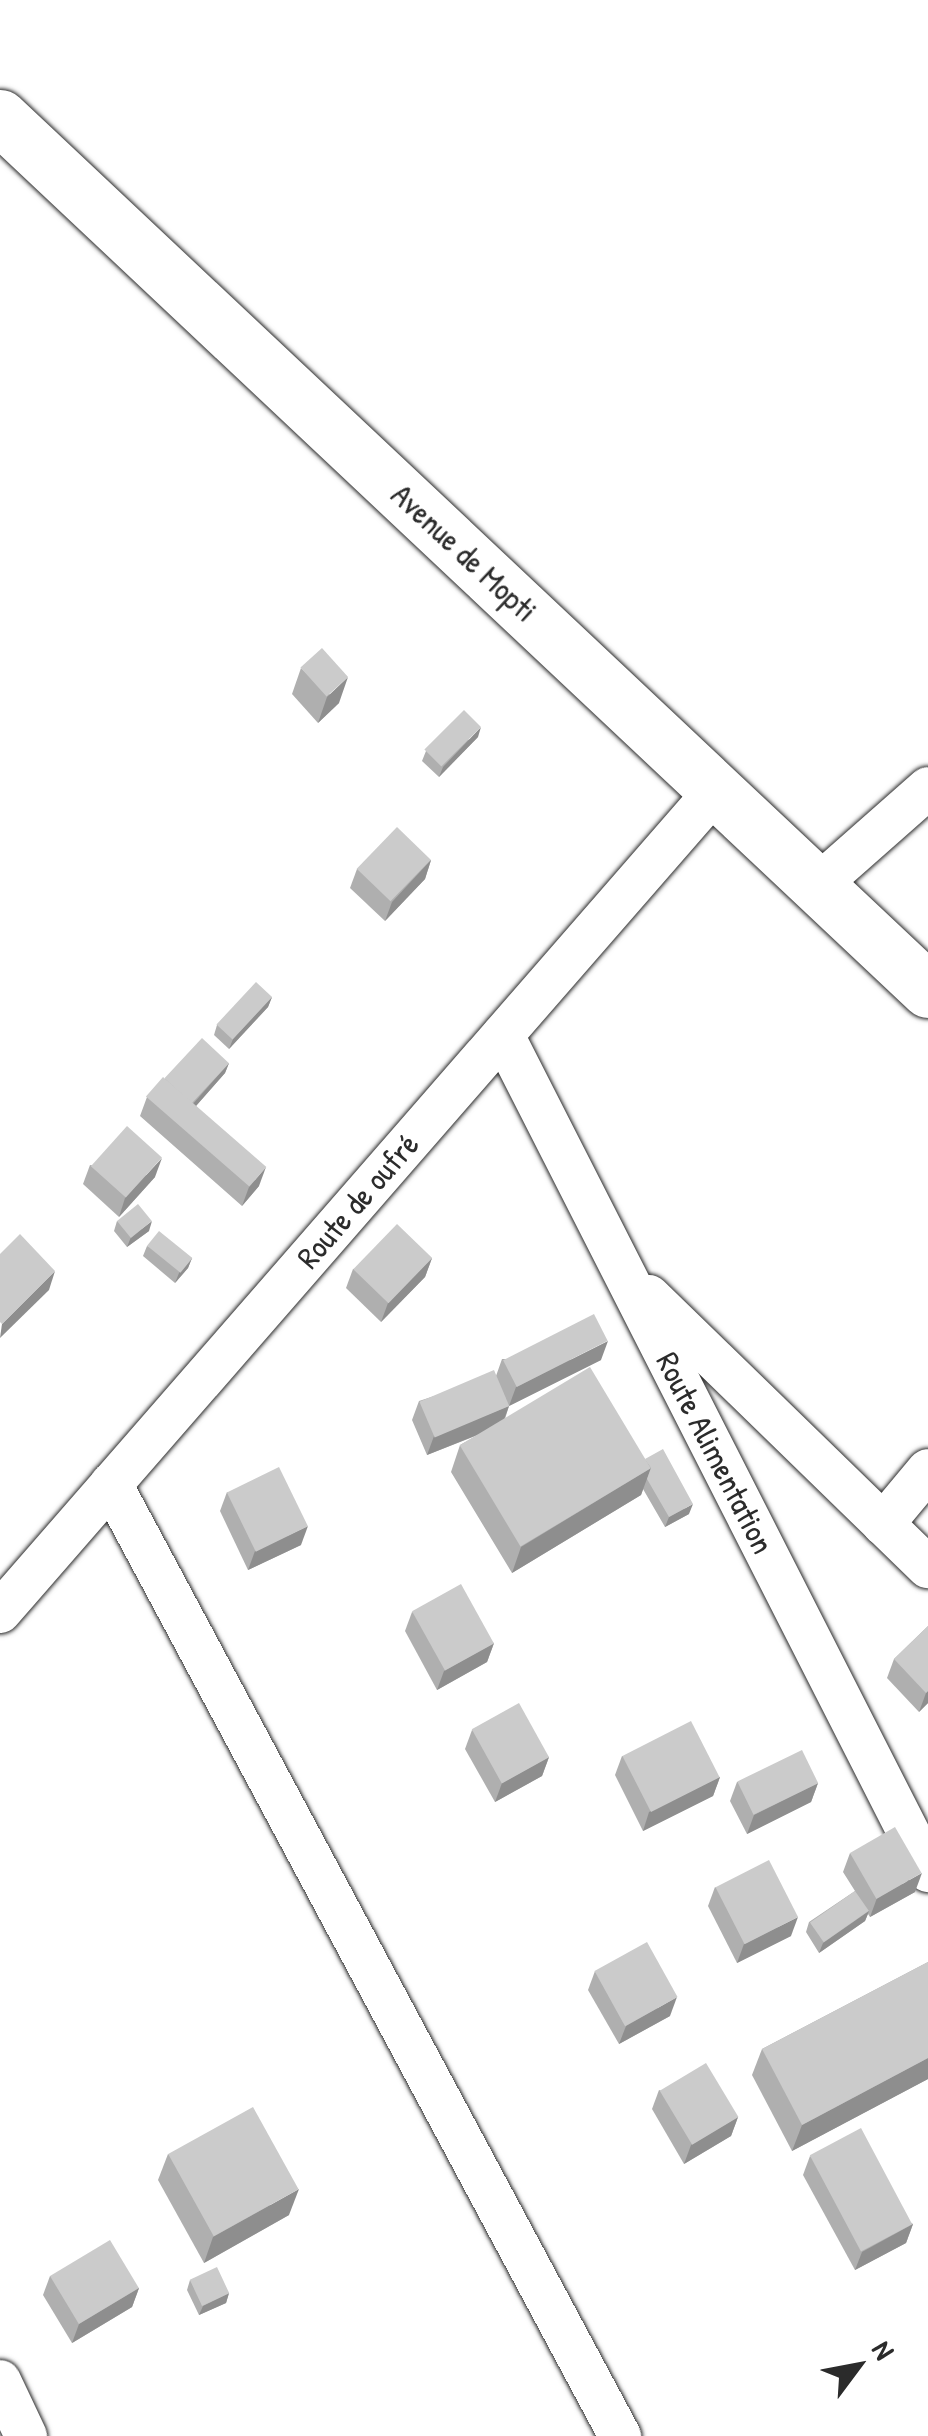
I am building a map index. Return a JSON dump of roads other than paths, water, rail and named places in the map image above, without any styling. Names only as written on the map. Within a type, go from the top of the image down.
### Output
[{"type":"street","name":"Avenue de Mopti","points":[[0,117],[928,990]]},
{"type":"street","points":[[818,886],[928,788]]},
{"type":"street","name":"Route de oufré","points":[[0,1612],[716,790]]},
{"type":"street","name":"Route Alimentation","points":[[503,1035],[928,1872]]},
{"type":"street","points":[[622,1270],[928,1568]]},
{"type":"street","points":[[883,1524],[928,1470]]},
{"type":"street","points":[[111,1484],[620,2436]]},
{"type":"street","points":[[0,2382],[26,2436]]}]
